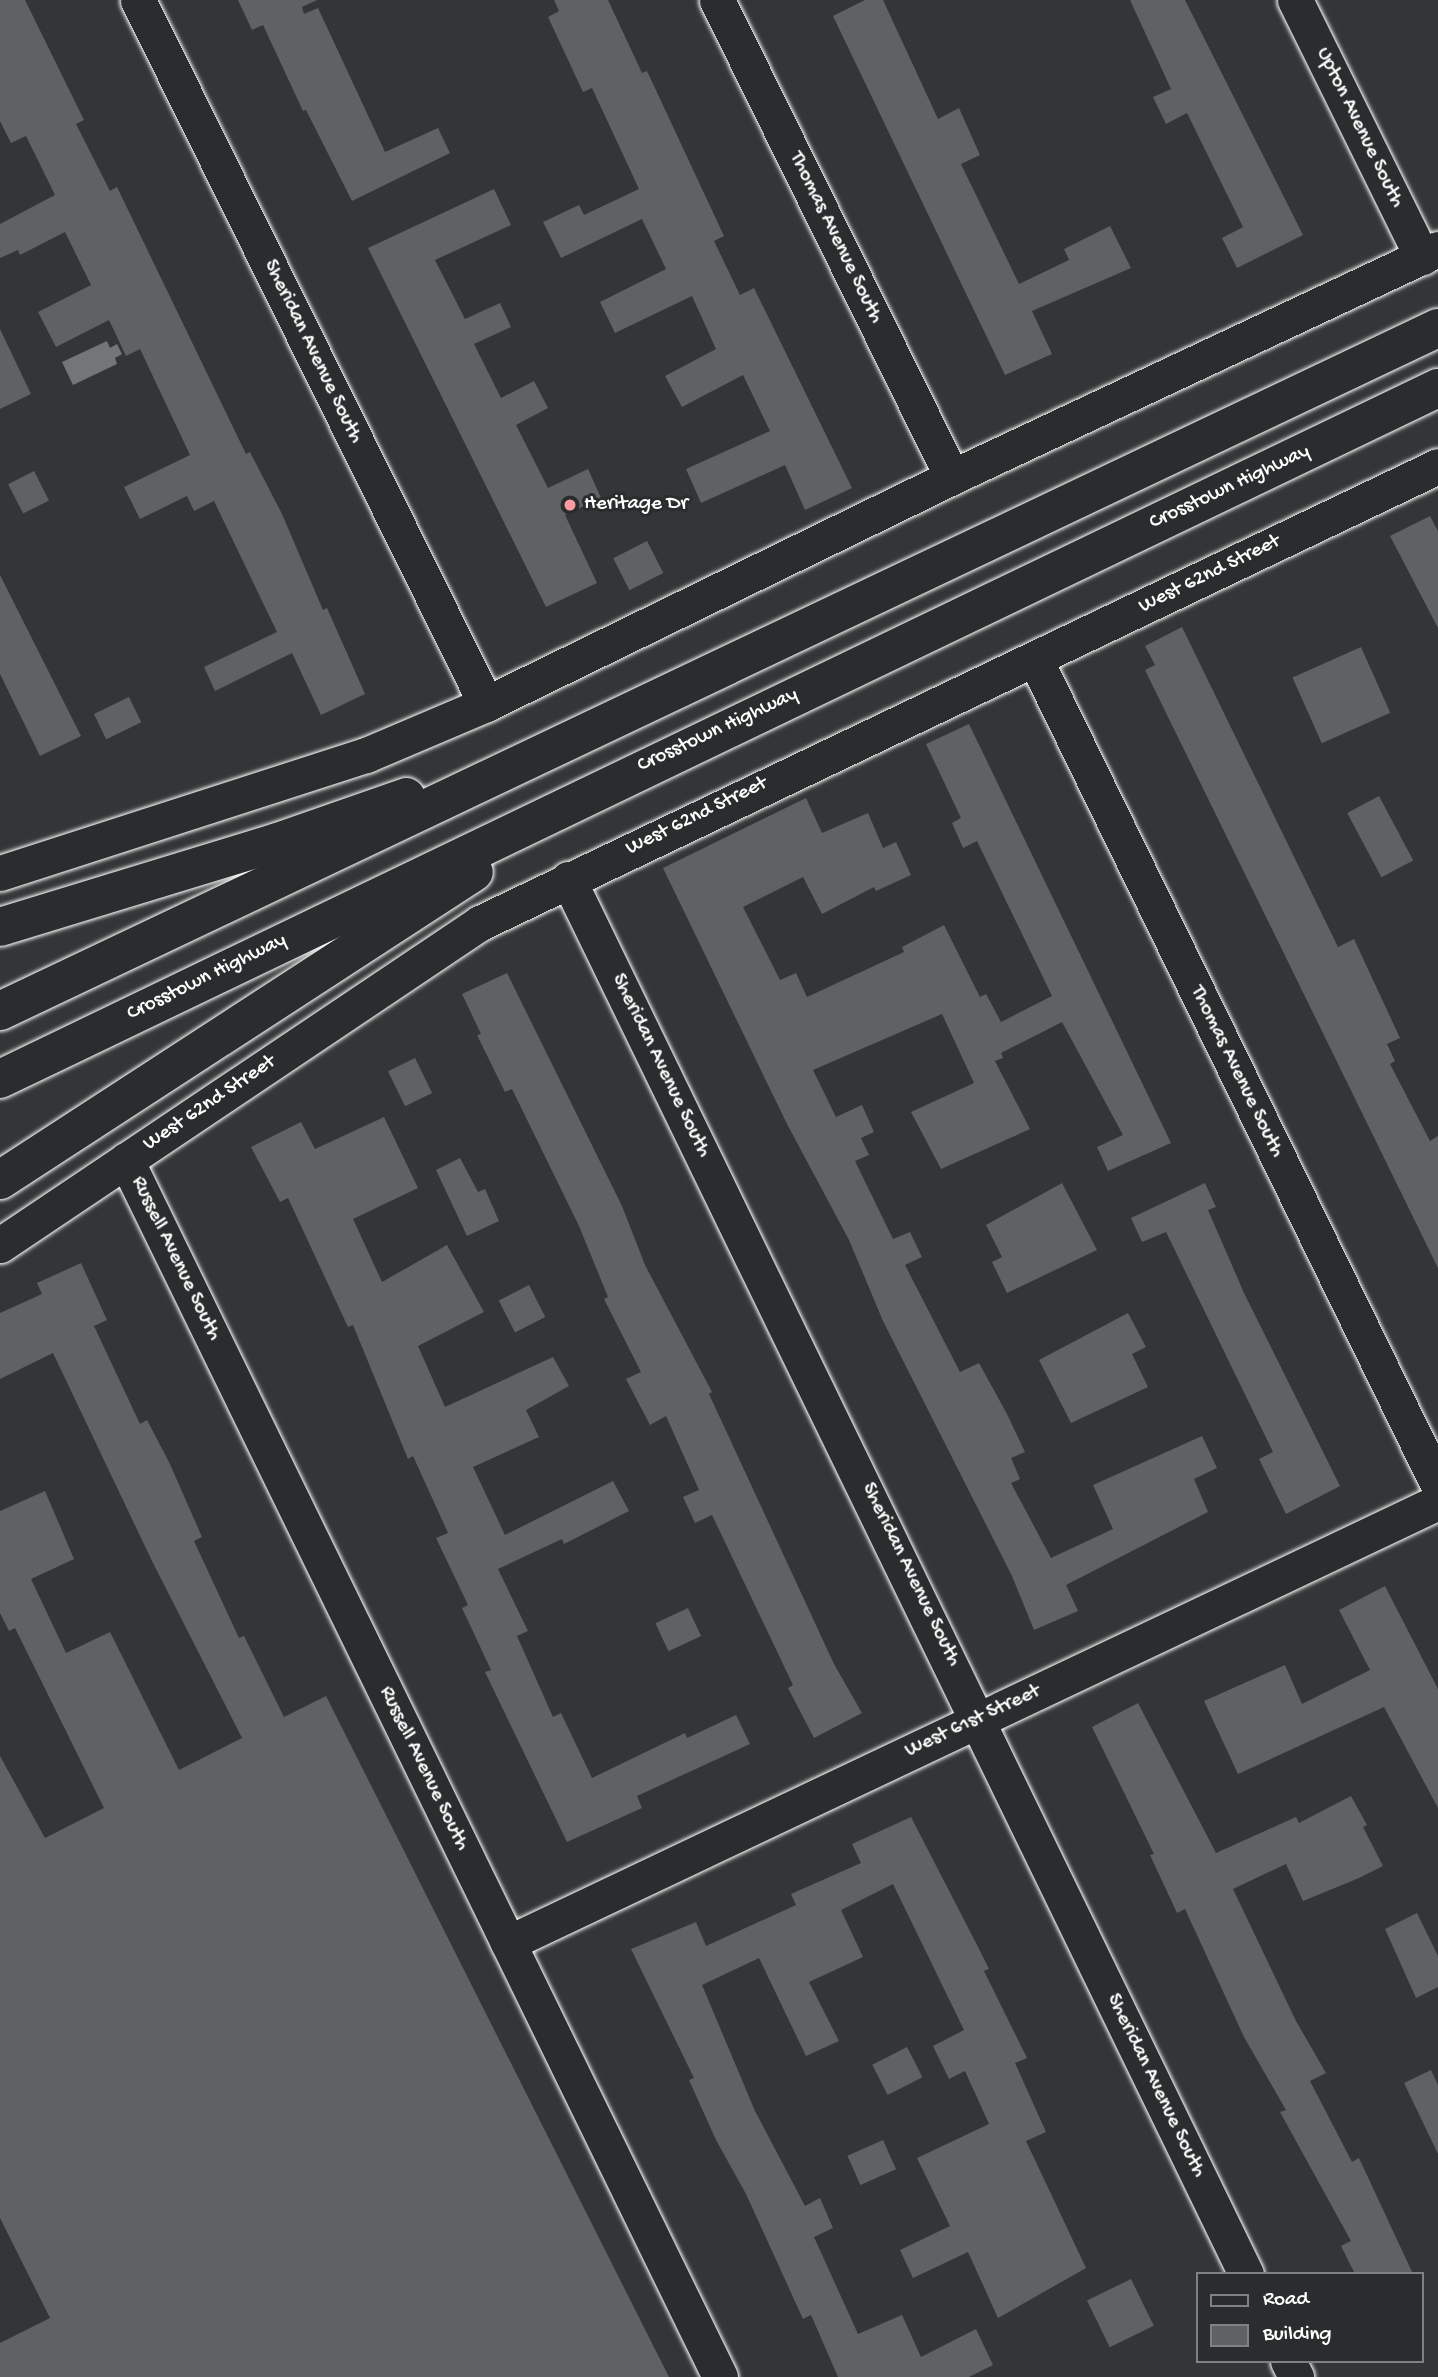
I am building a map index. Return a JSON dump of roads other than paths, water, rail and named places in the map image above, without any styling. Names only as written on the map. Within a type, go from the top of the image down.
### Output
[{"type":"highway","points":[[0,1011],[615,722],[1438,328]]},
{"type":"highway","name":"Crosstown Highway","points":[[0,1079],[651,762],[1438,388]]},
{"type":"highway","points":[[0,927],[275,843],[615,722]]},
{"type":"highway","points":[[0,1180],[330,962],[651,762]]},
{"type":"street","name":"Sheridan Avenue South","points":[[138,0],[486,704]]},
{"type":"street","name":"Thomas Avenue South","points":[[717,0],[952,477]]},
{"type":"street","name":"Upton Avenue South","points":[[1295,0],[1430,253]]},
{"type":"street","points":[[0,873],[366,755],[486,704],[952,477],[1430,253]]},
{"type":"street","name":"West 62nd Street","points":[[0,1245],[480,923],[1438,466]]},
{"type":"street","name":"Thomas Avenue South","points":[[1035,659],[1438,1485]]},
{"type":"street","name":"Sheridan Avenue South","points":[[568,879],[1245,2272]]},
{"type":"street","name":"Russell Avenue South","points":[[127,1160],[720,2377]]},
{"type":"street","name":"West 61st Street","points":[[508,1943],[1438,1502]]},
{"type":"place","name":"Heritage Dr","points":[[570,505]]}]
